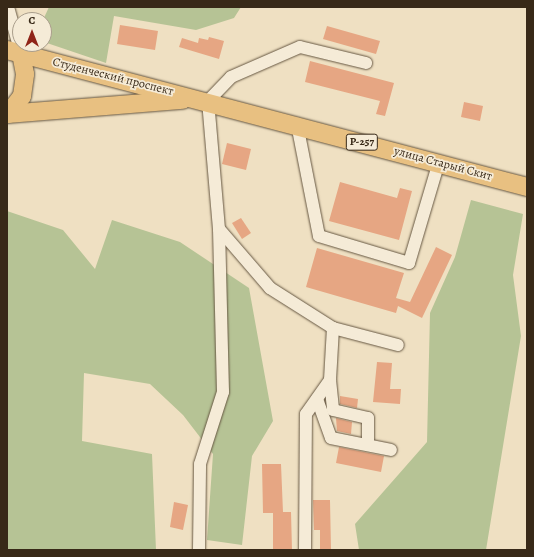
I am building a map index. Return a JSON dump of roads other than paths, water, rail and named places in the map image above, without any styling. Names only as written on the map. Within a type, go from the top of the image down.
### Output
[{"type":"highway","name":"Студенческий проспект","points":[[14,52],[202,100]]},
{"type":"highway","name":"Р-257","points":[[7,114],[22,96],[25,74],[14,52]]},
{"type":"highway","name":"Р-257","points":[[7,114],[202,100]]},
{"type":"highway","name":"улица Старый Скит","points":[[202,100],[527,186]]},
{"type":"street","points":[[8,7],[12,37]]},
{"type":"street","points":[[200,550],[200,464],[223,392],[219,229],[202,100],[231,77],[300,47],[366,63]]},
{"type":"street","points":[[297,124],[319,236],[409,263],[439,162]]},
{"type":"street","points":[[219,229],[270,288],[333,328],[398,345]]},
{"type":"street","points":[[333,328],[330,380],[333,410],[368,418],[368,445]]},
{"type":"street","points":[[306,550],[306,414],[330,380]]},
{"type":"street","points":[[317,398],[331,438],[392,450]]}]
